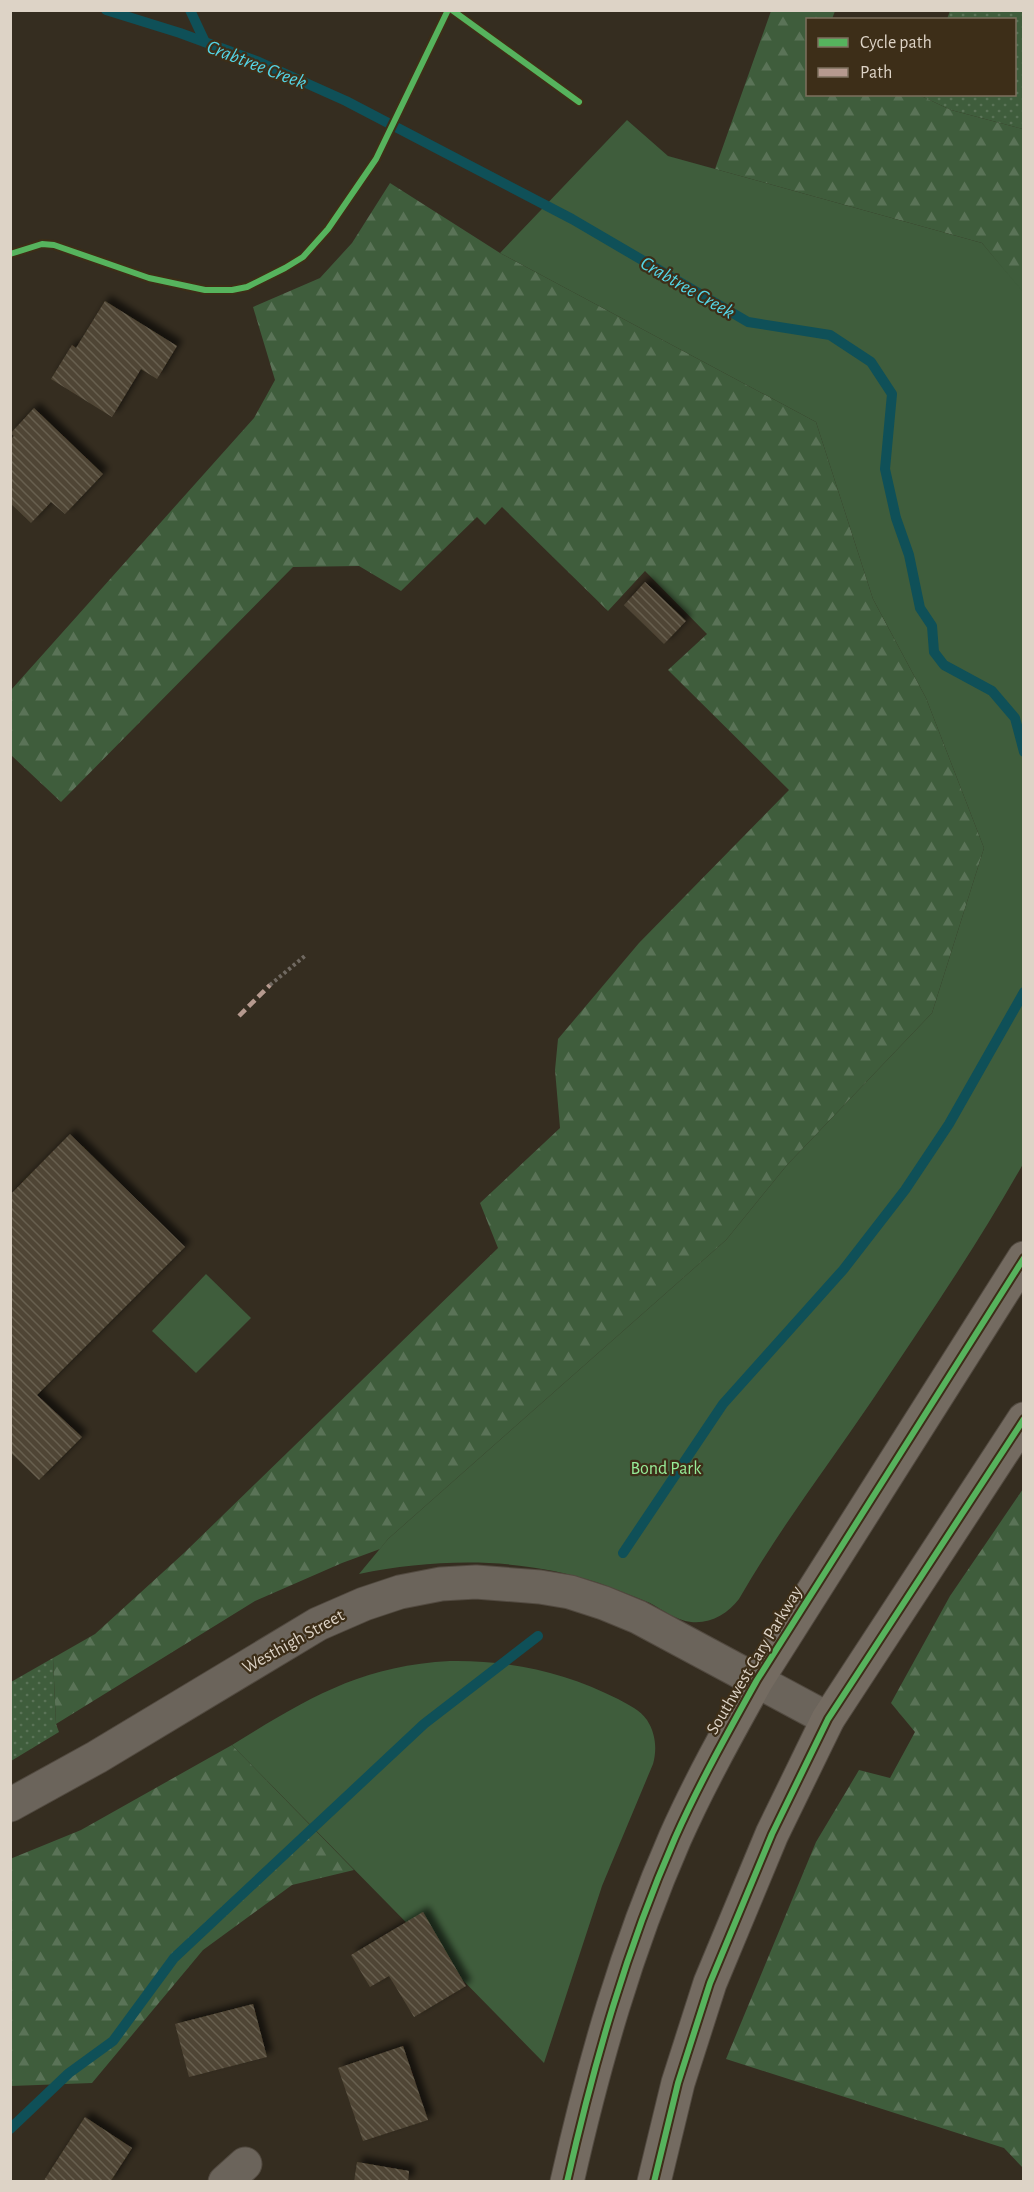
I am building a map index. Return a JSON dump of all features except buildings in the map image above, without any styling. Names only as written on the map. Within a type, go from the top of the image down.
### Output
[{"type":"main road","name":"Southwest Cary Parkway","points":[[567,2181],[605,2029],[639,1928],[675,1838],[719,1748],[757,1680],[1023,1258]]},
{"type":"main road","points":[[654,2181],[678,2084],[710,1983],[772,1834],[828,1719],[1023,1419]]},
{"type":"street","name":"Westhigh Street","points":[[10,1805],[97,1757],[318,1623],[400,1592],[441,1584],[476,1582],[570,1592],[638,1617],[828,1719]]},
{"type":"path","points":[[270,985],[306,955]]},
{"type":"green space","points":[[771,11],[835,11],[832,18],[806,18],[806,96],[921,96],[951,110],[1023,129],[1023,293],[982,243],[715,169]]},
{"type":"green space","points":[[950,11],[1023,11],[1023,129],[951,110],[921,96],[1016,96],[1016,18],[947,18]]},
{"type":"green space","name":"Bond Park","points":[[627,120],[668,156],[982,243],[1024,293],[1023,1164],[949,1284],[786,1524],[739,1599],[718,1617],[698,1622],[680,1619],[650,1603],[599,1583],[539,1568],[449,1563],[359,1574],[388,1539],[726,1240],[787,1165],[932,1013],[984,848],[926,698],[873,599],[816,422],[500,253]]},
{"type":"green space","points":[[390,183],[500,253],[816,422],[873,599],[926,698],[984,848],[932,1013],[787,1165],[726,1240],[388,1539],[380,1549],[255,1601],[56,1724],[53,1658],[95,1634],[184,1553],[498,1248],[480,1203],[560,1128],[555,1070],[558,1039],[639,943],[789,790],[668,670],[707,634],[645,571],[608,611],[502,507],[485,525],[477,517],[401,591],[359,566],[293,567],[61,802],[11,755],[11,690],[254,418],[275,380],[253,307],[320,278],[352,243]]},
{"type":"green space","points":[[206,1274],[251,1318],[196,1373],[152,1331]]},
{"type":"green space","points":[[1023,1489],[1024,2168],[1004,2148],[726,2059],[816,1842],[859,1770],[890,1778],[915,1732],[891,1703],[950,1596]]},
{"type":"green space","points":[[53,1658],[56,1724],[59,1732],[11,1761],[11,1682]]},
{"type":"green space","points":[[450,1661],[515,1665],[578,1682],[618,1699],[638,1711],[647,1720],[654,1736],[653,1764],[602,1886],[544,2063],[232,1745],[285,1713],[335,1688],[388,1670]]},
{"type":"green space","points":[[232,1745],[354,1870],[292,1885],[203,1950],[92,2083],[11,2086],[10,1859],[81,1830]]},
{"type":"waterway","name":"Crabtree Creek","points":[[106,10],[180,33],[259,62],[346,101],[572,219],[748,322],[830,335],[871,362],[892,394],[885,469],[896,518],[909,555],[920,608],[932,626],[934,652],[944,665],[992,691],[1015,718],[1024,752]]},
{"type":"waterway","points":[[190,10],[205,42]]},
{"type":"waterway","points":[[623,1553],[723,1404],[843,1270],[905,1190],[949,1124],[1024,992]]},
{"type":"waterway","points":[[10,2129],[69,2073],[113,2041],[174,1958],[424,1724],[538,1636]]},
{"type":"marked path","points":[[239,1016],[270,985]]},
{"type":"cycle path","points":[[10,254],[42,244],[54,245],[149,278],[205,290],[232,290],[247,287],[285,268],[303,257],[328,229],[376,159],[448,10]]},
{"type":"cycle path","points":[[452,10],[579,102]]},
{"type":"cycle path","points":[[567,2182],[588,2094],[626,1965],[657,1880],[694,1798],[757,1680],[1024,1258]]},
{"type":"cycle path","points":[[654,2182],[678,2083],[710,1983],[772,1834],[828,1719],[1024,1419]]}]
